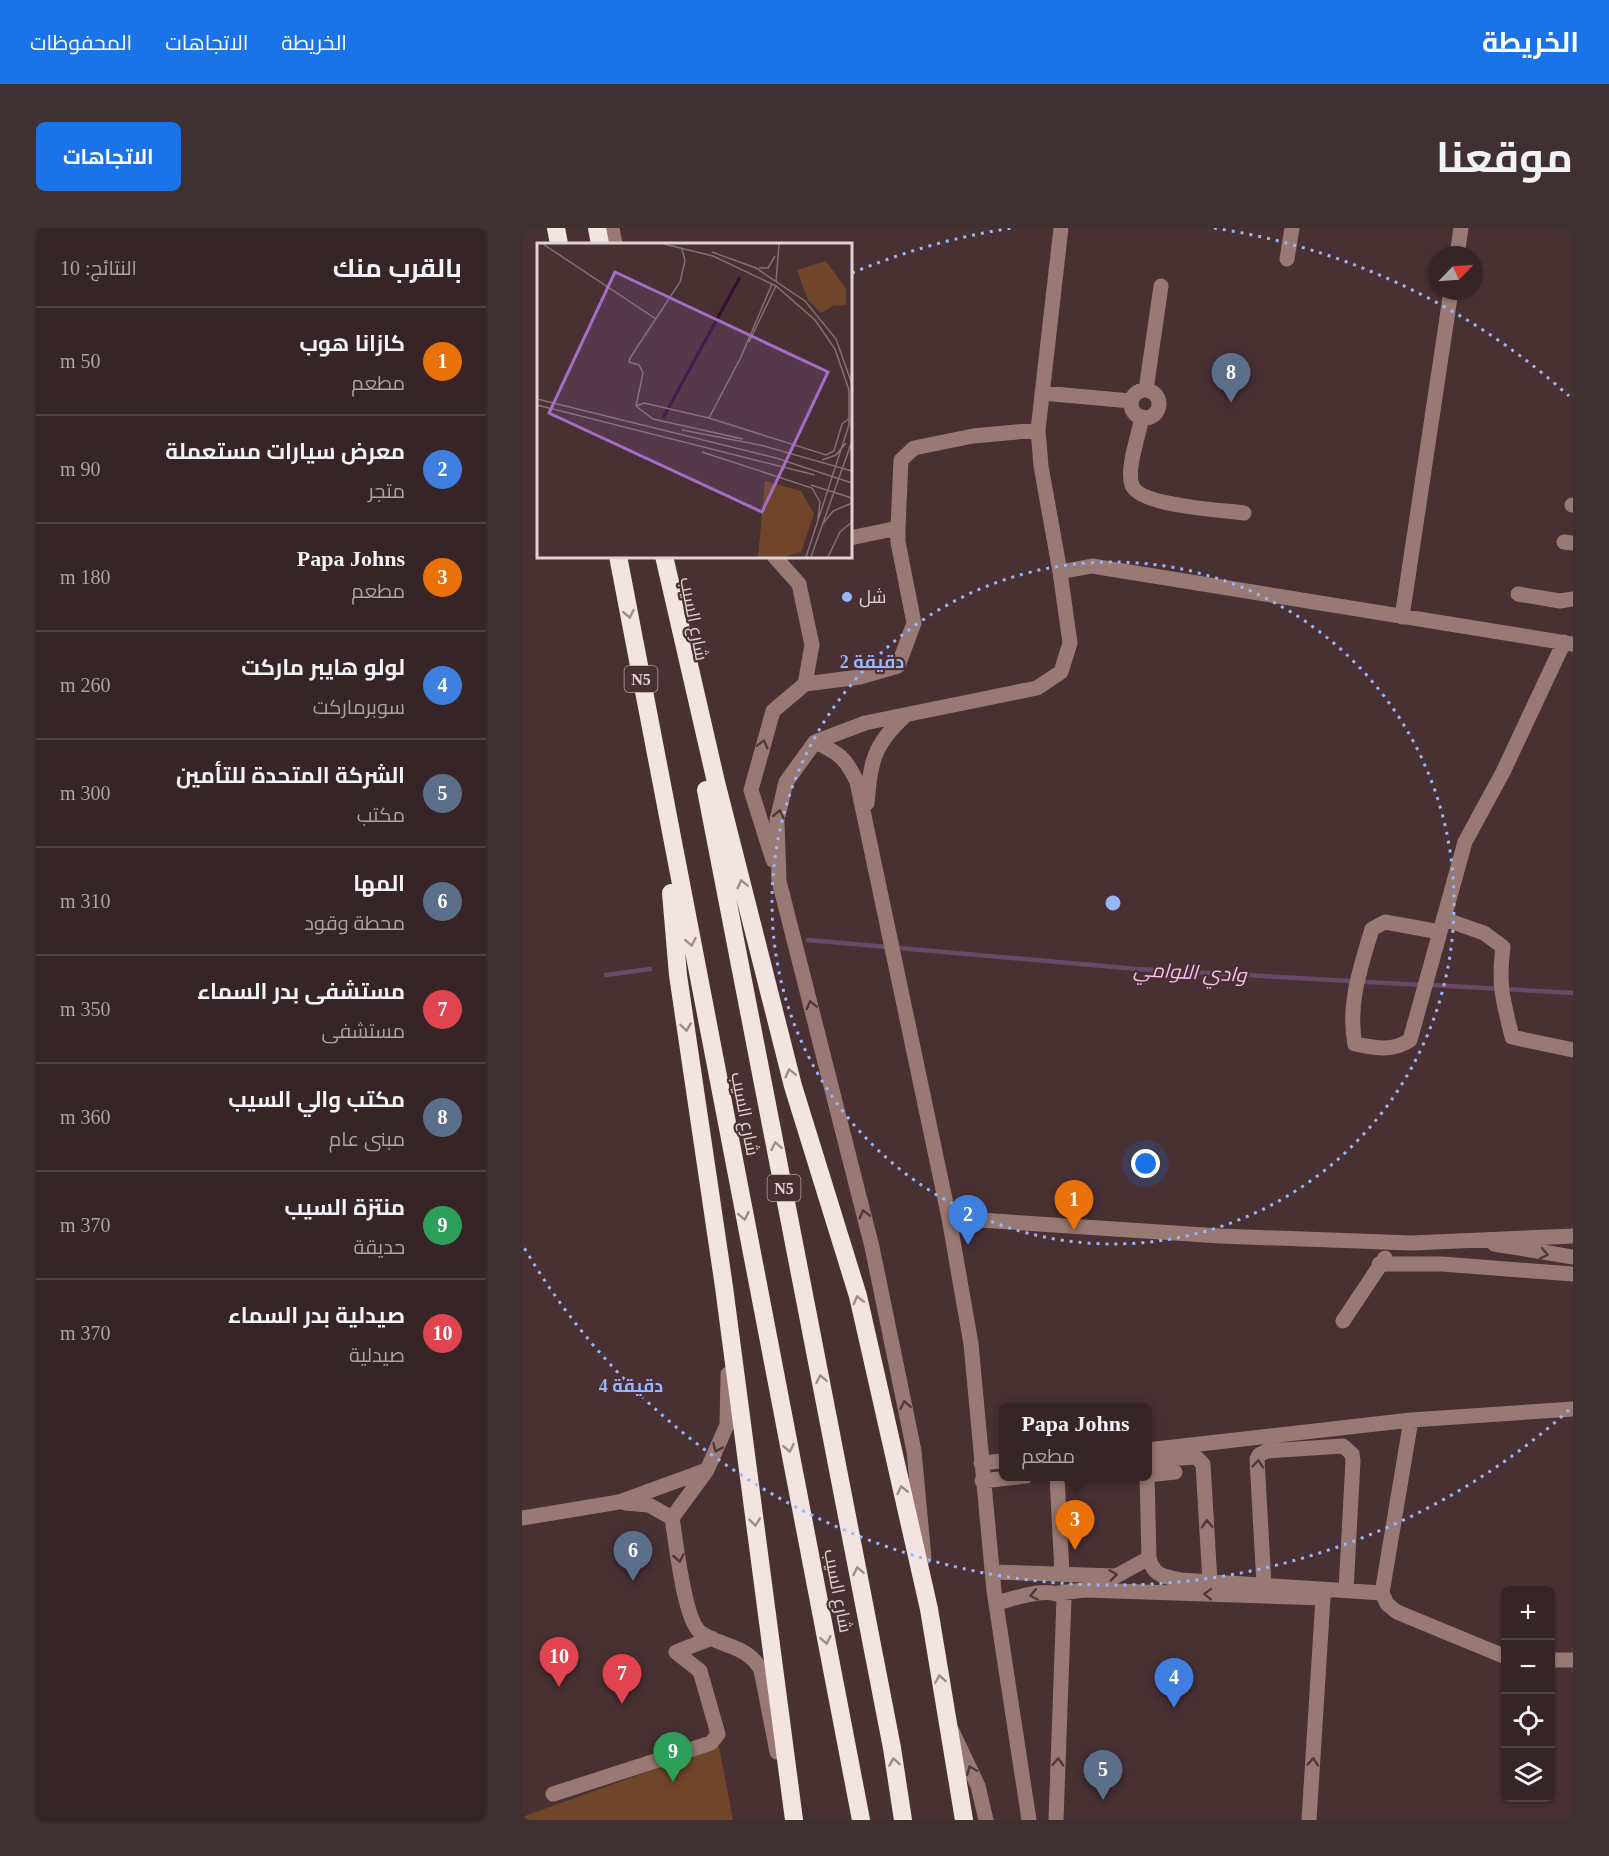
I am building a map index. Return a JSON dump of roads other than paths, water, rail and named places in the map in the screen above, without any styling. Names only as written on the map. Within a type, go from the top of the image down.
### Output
[{"type":"highway","points":[[556,228],[559,243]]},
{"type":"highway","points":[[597,228],[600,243]]},
{"type":"highway","name":"شارع السيب","points":[[618,558],[861,1820]]},
{"type":"highway","points":[[662,558],[793,1086],[858,1296],[929,1609],[964,1820]]},
{"type":"highway","name":"شارع السيب","points":[[662,558],[892,1748],[903,1820]]},
{"type":"highway","points":[[664,802],[678,975],[724,1287],[793,1820]]},
{"type":"street","points":[[612,228],[615,243]]},
{"type":"street","points":[[779,881],[777,820],[786,782],[815,742],[865,723],[1037,688],[1061,672],[1070,643],[1041,466],[1038,430],[1061,228]]},
{"type":"street","points":[[1287,259],[1292,228]]},
{"type":"street","points":[[1458,246],[1461,228]]},
{"type":"street","points":[[1146,390],[1161,286]]},
{"type":"street","points":[[1402,617],[1450,300]]},
{"type":"street","points":[[1146,390],[1158,397],[1158,408],[1150,417],[1142,417],[1134,412],[1131,402],[1137,392],[1146,390]]},
{"type":"street","points":[[1042,393],[1131,402]]},
{"type":"street","points":[[1142,417],[1131,469],[1131,485],[1139,495],[1156,502],[1244,513]]},
{"type":"street","points":[[929,1609],[914,1451],[872,1247],[779,881],[752,790],[772,711],[805,684],[860,676],[898,666],[914,623],[898,542],[901,460],[914,448],[973,436],[1038,430]]},
{"type":"street","points":[[852,538],[898,528]]},
{"type":"street","points":[[776,558],[799,584],[812,645],[805,684]]},
{"type":"street","points":[[1060,572],[1092,566],[1569,643],[1465,843],[1442,926],[1410,1040],[1400,1047],[1381,1049],[1355,1044],[1351,1023],[1359,973],[1372,929],[1384,922],[1442,926],[1484,933],[1503,947],[1500,972],[1501,1000],[1512,1037],[1573,1050]]},
{"type":"street","points":[[1518,594],[1560,601],[1573,599]]},
{"type":"street","points":[[866,814],[874,754],[885,734],[907,714]]},
{"type":"street","points":[[815,742],[837,753],[849,764],[857,782],[866,814],[908,1029],[949,1218],[971,1344],[992,1572],[1029,1820]]},
{"type":"street","points":[[949,1218],[1220,1236],[1412,1243],[1573,1236]]},
{"type":"street","points":[[1473,1240],[1553,1256],[1573,1257]]},
{"type":"street","points":[[1343,1321],[1379,1264],[1391,1253],[1412,1243]]},
{"type":"street","points":[[1379,1264],[1442,1264],[1573,1274]]},
{"type":"street","points":[[724,1287],[728,1350],[727,1425],[707,1470],[672,1518],[690,1618],[697,1630],[744,1650],[761,1670],[793,1820]]},
{"type":"street","points":[[1152,1449],[1410,1420],[1573,1409]]},
{"type":"street","points":[[1410,1420],[1382,1593],[1391,1609],[1501,1656]]},
{"type":"street","points":[[1264,1585],[1257,1459],[1263,1452],[1343,1446],[1352,1454],[1346,1590]]},
{"type":"street","points":[[1152,1460],[1196,1457],[1203,1464],[1210,1582]]},
{"type":"street","points":[[981,1463],[999,1461]]},
{"type":"street","points":[[522,1518],[619,1502],[707,1470]]},
{"type":"street","points":[[1152,1475],[1175,1472]]},
{"type":"street","points":[[982,1481],[999,1479]]},
{"type":"street","points":[[1057,1481],[1062,1573]]},
{"type":"street","points":[[1147,1481],[1149,1558],[1151,1567],[1157,1574],[1181,1580],[1382,1593]]},
{"type":"street","points":[[619,1502],[649,1505],[672,1518]]},
{"type":"street","points":[[992,1572],[1116,1576],[1149,1558]]},
{"type":"street","points":[[996,1603],[1040,1593],[1084,1590],[1323,1598],[1310,1820]]},
{"type":"street","points":[[1056,1820],[1064,1598],[1058,1593]]},
{"type":"street","points":[[700,1671],[712,1638]]},
{"type":"street","points":[[553,1794],[711,1743],[718,1734],[700,1671],[676,1652],[712,1638]]},
{"type":"street","points":[[1555,1660],[1573,1660]]},
{"type":"street","points":[[948,1723],[978,1786],[986,1820]]},
{"type":"waterway","name":"وادي اللوامي","points":[[808,940],[1137,969],[1421,985]]},
{"type":"waterway","name":"وادي اللوامي","points":[[606,975],[650,969]]},
{"type":"waterway","name":"وادي اللوامي","points":[[1430,985],[1573,993]]},
{"type":"place","name":"مكتب والي السيب","points":[[1231,403]]},
{"type":"place","name":"شل","points":[[847,597]]},
{"type":"place","name":"كازانا هوب","points":[[1074,1230]]},
{"type":"place","name":"معرض سيارات مستعملة","points":[[968,1245]]},
{"type":"place","name":"Papa Johns","points":[[1075,1550]]},
{"type":"place","name":"المها","points":[[633,1581]]},
{"type":"place","name":"صيدلية بدر السماء","points":[[559,1687]]},
{"type":"place","name":"مستشفى بدر السماء","points":[[622,1704]]},
{"type":"place","name":"لولو هايبر ماركت","points":[[1174,1708]]},
{"type":"place","name":"منتزة السيب","points":[[673,1782]]},
{"type":"place","name":"الشركة المتحدة للتأمين","points":[[1103,1800]]}]
